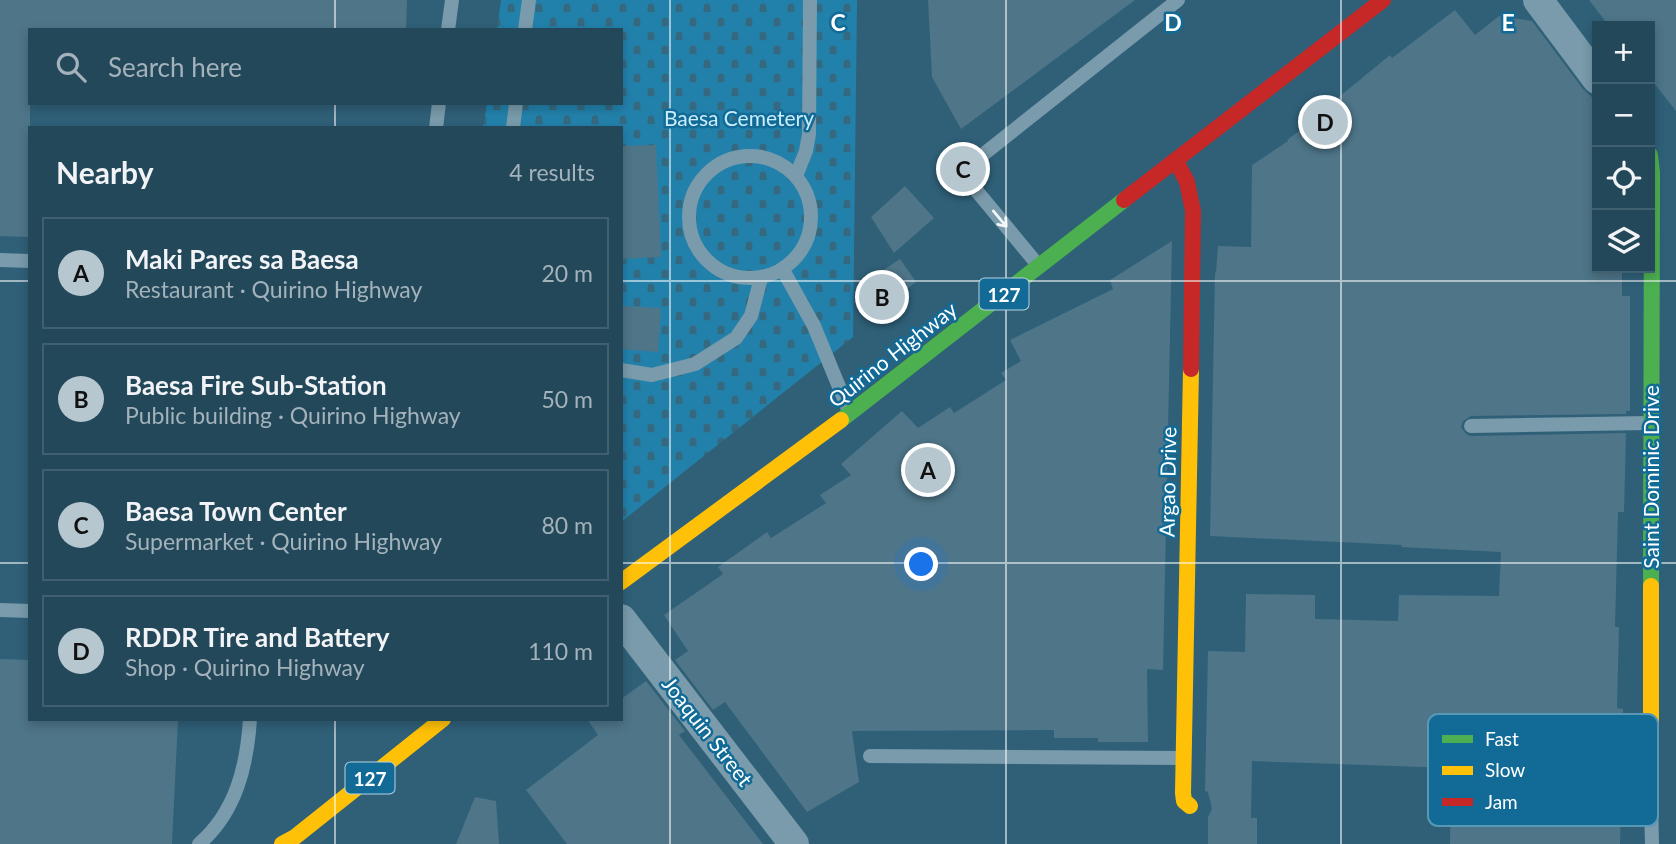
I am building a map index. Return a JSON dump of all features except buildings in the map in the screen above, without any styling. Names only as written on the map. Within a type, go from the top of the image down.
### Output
[{"type":"street","name":"Quirino Highway","points":[[623,581],[850,413],[1383,0]]},
{"type":"street","points":[[1538,0],[1592,72]]},
{"type":"street","name":"Argao Drive","points":[[1176,161],[1184,173],[1192,195],[1194,219],[1179,538],[1184,801],[1189,806]]},
{"type":"street","name":"Saint Dominic Drive","points":[[1651,714],[1652,210]]},
{"type":"street","name":"Joaquin Street","points":[[623,621],[794,844]]},
{"type":"street","name":"127","points":[[289,842],[441,721]]},
{"type":"lane","points":[[448,28],[452,0]]},
{"type":"lane","points":[[525,28],[529,0]]},
{"type":"lane","points":[[796,176],[806,151],[809,134],[810,0]]},
{"type":"lane","points":[[1039,266],[961,172],[1178,0]]},
{"type":"lane","points":[[436,126],[439,105]]},
{"type":"lane","points":[[513,126],[516,105]]},
{"type":"lane","points":[[738,156],[770,159],[796,176],[808,194],[812,215],[809,236],[799,255],[783,270],[761,278],[729,275],[702,257],[689,228],[692,197],[709,171],[738,156]]},
{"type":"lane","points":[[0,260],[28,261]]},
{"type":"lane","points":[[783,270],[814,327],[850,413]]},
{"type":"lane","points":[[623,370],[652,375],[695,364],[736,338],[751,316],[761,278]]},
{"type":"lane","points":[[1471,426],[1650,424]]},
{"type":"lane","points":[[0,610],[28,611]]},
{"type":"lane","points":[[200,844],[226,813],[241,781],[250,721]]},
{"type":"lane","points":[[416,721],[425,734]]},
{"type":"lane","points":[[870,756],[1184,758]]},
{"type":"lane","points":[[1652,826],[1652,844]]},
{"type":"green space","name":"Baesa Cemetery","points":[[501,0],[857,0],[853,337],[623,520],[623,126],[483,126],[487,105],[623,105],[623,28],[497,28]]},
{"type":"traffic: fast","points":[[841,420],[1124,200]]},
{"type":"traffic: fast","points":[[1651,586],[1652,210]]},
{"type":"traffic: slow","points":[[1190,806],[1184,801],[1183,793],[1191,369]]},
{"type":"traffic: slow","points":[[623,581],[841,420]]},
{"type":"traffic: slow","points":[[1651,586],[1651,714]]},
{"type":"traffic: slow","points":[[282,844],[295,837],[440,721]]},
{"type":"traffic: jam","points":[[1124,200],[1383,0]]},
{"type":"traffic: jam","points":[[1176,161],[1187,182],[1193,211],[1191,369]]},
{"type":"place","name":"RDDR Tire and Battery","points":[[1325,122]]},
{"type":"place","name":"Baesa Town Center","points":[[963,169]]},
{"type":"place","name":"Baesa Fire Sub-Station","points":[[882,297]]},
{"type":"place","name":"Maki Pares sa Baesa","points":[[928,470]]}]
